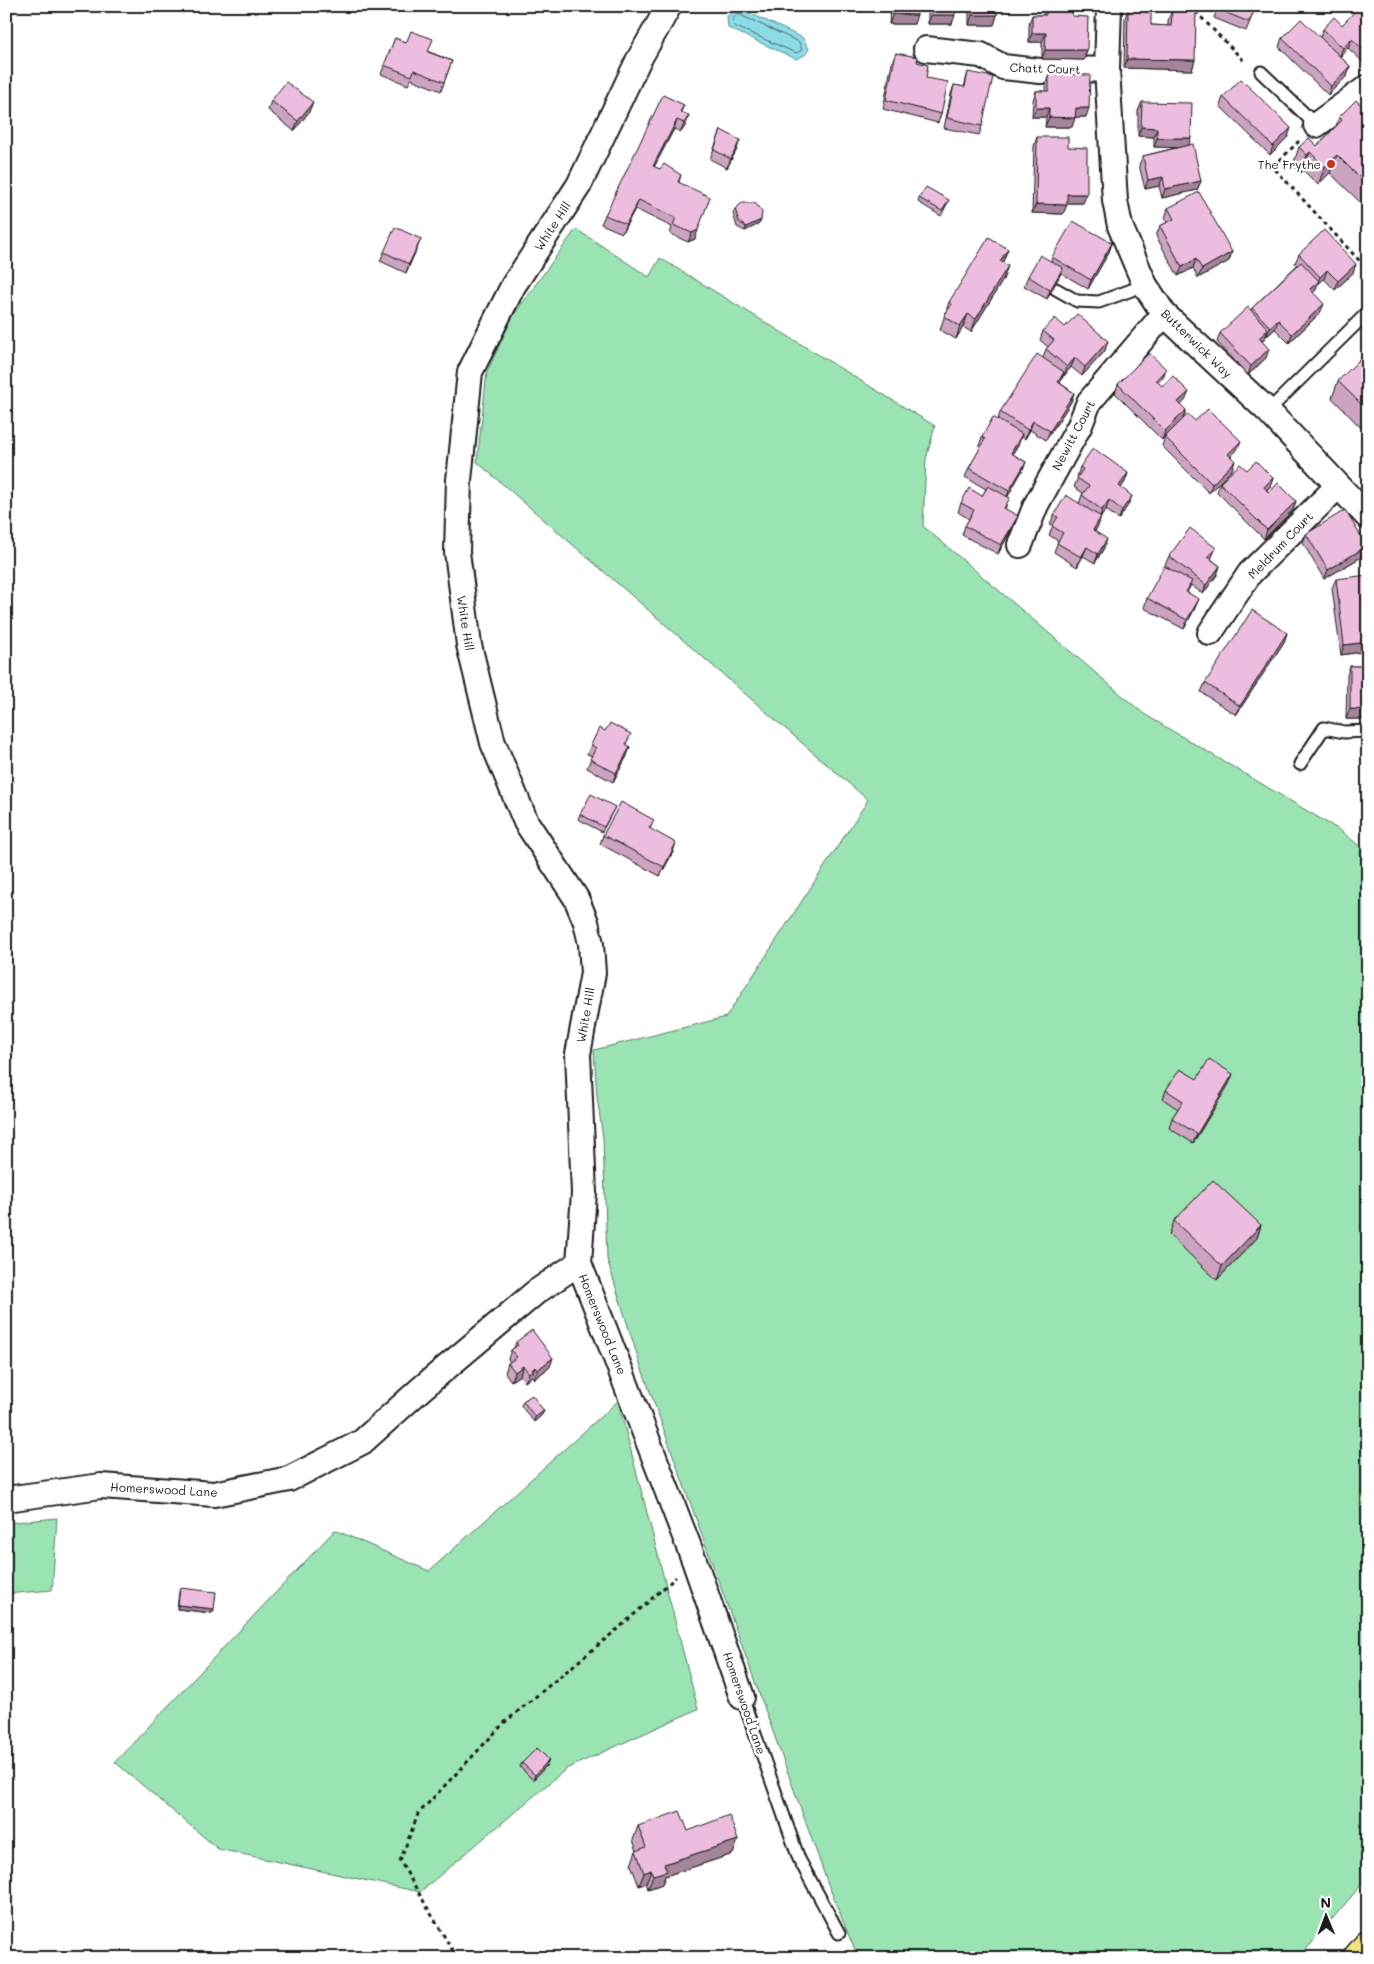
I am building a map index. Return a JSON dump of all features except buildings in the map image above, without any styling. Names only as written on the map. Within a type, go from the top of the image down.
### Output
[{"type":"highway","points":[[1357,1958],[1368,1945]]},
{"type":"street","name":"White Hill","points":[[579,1263],[584,1193],[578,1054],[592,973],[590,944],[586,922],[576,898],[526,822],[493,743],[469,645],[462,600],[456,552],[459,480],[470,372],[512,286],[579,185],[638,61],[669,6]]},
{"type":"street","name":"Butterwick Way","points":[[1109,6],[1107,69],[1115,201],[1120,226],[1145,286],[1164,314],[1268,411],[1368,517]]},
{"type":"street","name":"Chatt Court","points":[[926,49],[981,55],[1003,67],[1040,71],[1107,69]]},
{"type":"street","points":[[1316,125],[1368,87]]},
{"type":"street","name":"Newitt Court","points":[[1020,544],[1036,505],[1080,425],[1089,402],[1164,314]]},
{"type":"street","name":"Meldrum Court","points":[[1210,633],[1250,573],[1338,486]]},
{"type":"street","name":"Homerswood Lane","points":[[6,1499],[101,1486],[214,1494],[289,1479],[362,1442],[422,1388],[521,1305],[579,1263],[694,1560],[742,1697]]},
{"type":"lane","points":[[1261,72],[1316,125]]},
{"type":"lane","points":[[1056,289],[1077,301],[1100,302],[1145,286]]},
{"type":"lane","points":[[1268,411],[1368,312]]},
{"type":"lane","points":[[1300,764],[1324,728],[1344,732],[1368,731]]},
{"type":"lane","name":"Homerswood Lane","points":[[742,1697],[799,1859],[839,1933]]},
{"type":"path","points":[[1190,6],[1254,71],[1261,72]]},
{"type":"path","points":[[1316,125],[1273,167],[1368,270]]},
{"type":"path","points":[[457,1958],[400,1861],[418,1814],[504,1722],[620,1627],[694,1560]]},
{"type":"green space","points":[[576,229],[649,277],[660,258],[935,426],[926,459],[923,526],[1144,714],[1341,831],[1368,853],[1368,1877],[1299,1958],[858,1958],[828,1884],[639,1361],[607,1259],[603,1138],[597,1097],[594,1050],[726,1017],[868,800],[477,462],[487,372],[512,317]]},
{"type":"green space","points":[[618,1401],[698,1709],[566,1769],[420,1892],[218,1849],[115,1762],[335,1530],[429,1571]]},
{"type":"green space","points":[[57,1518],[52,1590],[6,1594],[6,1523]]},
{"type":"water","points":[[739,8],[803,38],[809,49],[805,55],[796,59],[728,28],[727,16]]},
{"type":"place","name":"The Frythe","points":[[1331,164]]}]
